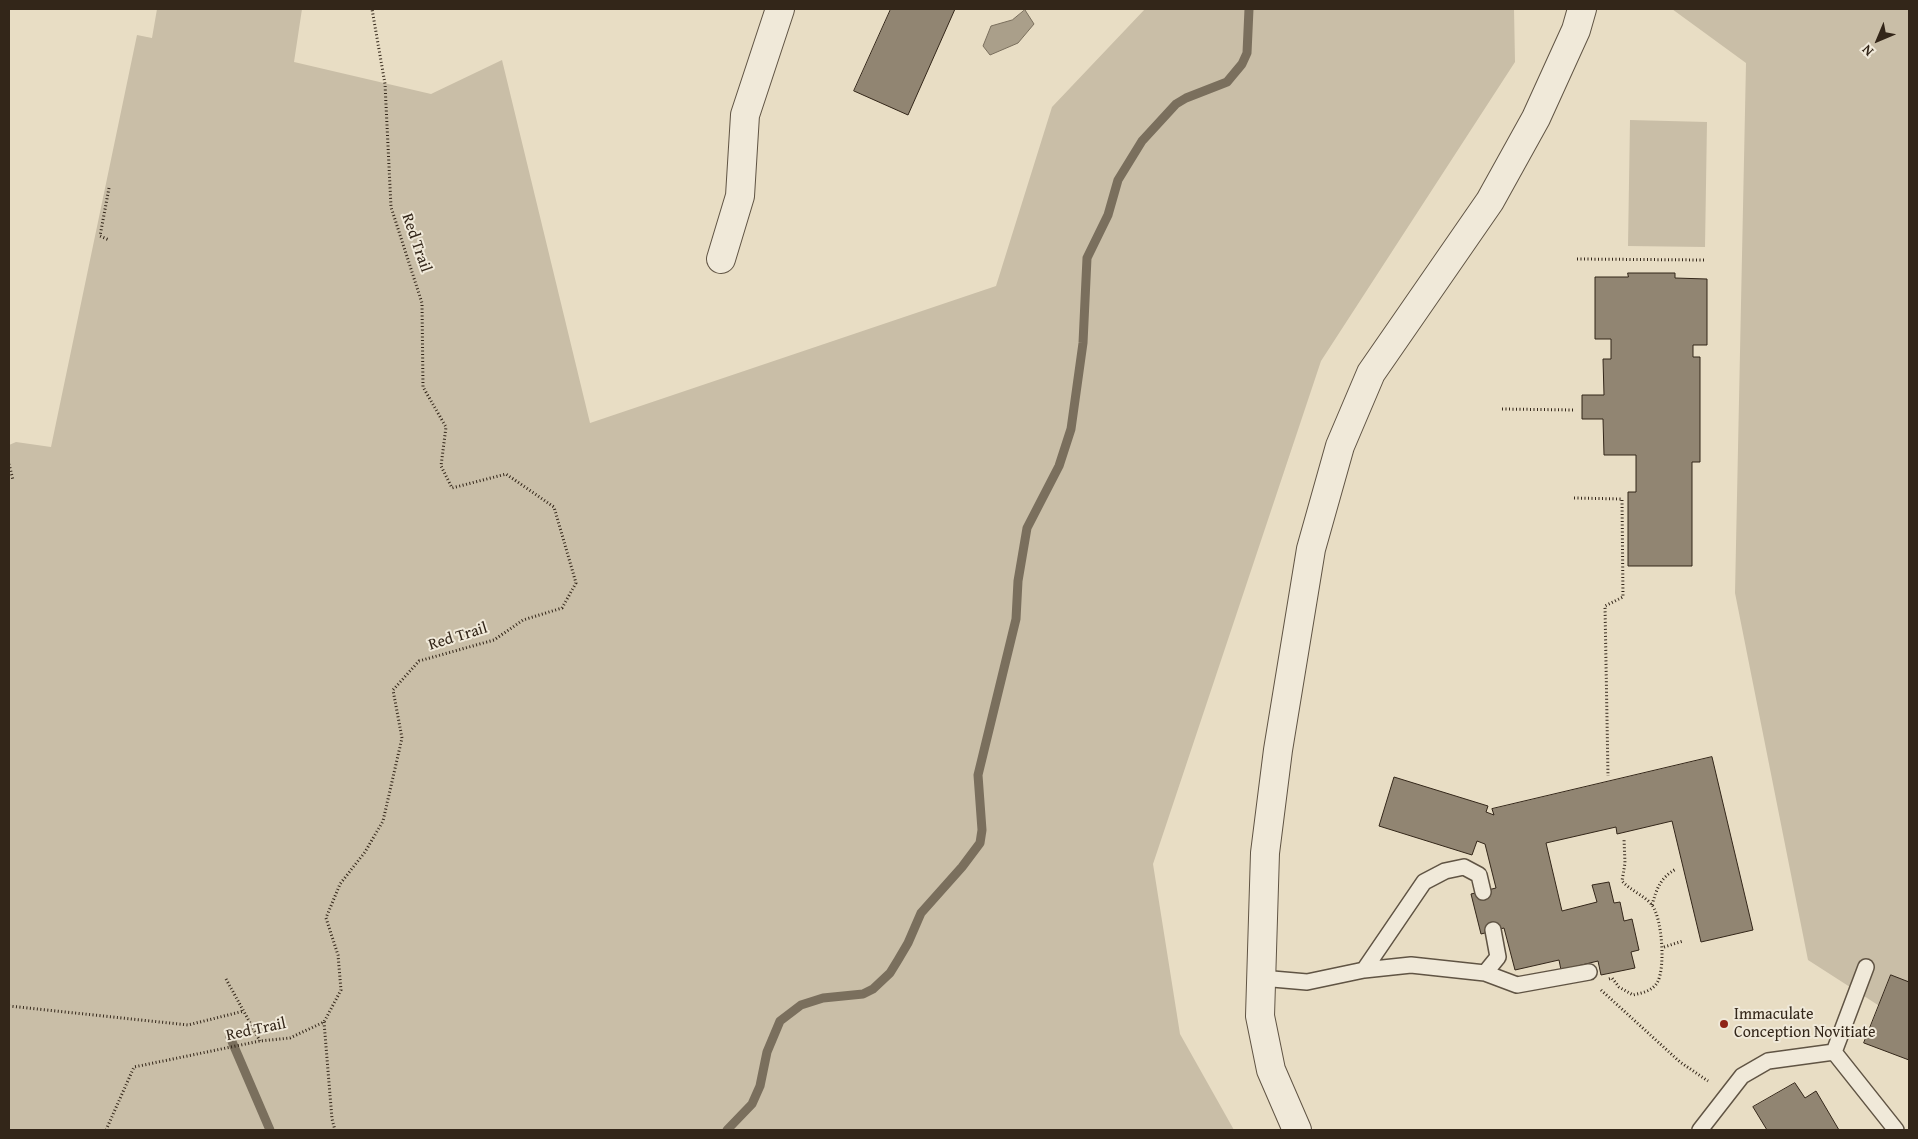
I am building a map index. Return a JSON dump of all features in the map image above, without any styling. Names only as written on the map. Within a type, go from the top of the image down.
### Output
[{"type":"street","points":[[721,259],[740,196],[744,115],[780,9]]},
{"type":"street","points":[[1296,1130],[1271,1070],[1260,1016],[1265,853],[1278,750],[1311,549],[1340,446],[1371,373],[1490,201],[1536,118],[1576,30],[1582,9]]},
{"type":"lane","points":[[1364,970],[1424,882],[1445,871],[1464,867],[1479,875],[1483,892]]},
{"type":"lane","points":[[1485,973],[1498,957],[1493,930]]},
{"type":"lane","points":[[1261,978],[1307,982],[1364,970],[1411,965],[1485,973],[1517,985],[1589,974]]},
{"type":"lane","points":[[1834,1052],[1866,967]]},
{"type":"lane","points":[[1700,1130],[1742,1076],[1768,1061],[1834,1052]]},
{"type":"lane","points":[[1834,1052],[1896,1130]]},
{"type":"path","name":"Red Trail","points":[[106,1130],[134,1067],[260,1041],[290,1038],[324,1022],[341,990],[338,955],[326,918],[340,884],[365,852],[383,821],[402,738],[392,690],[419,661],[494,640],[523,620],[562,608],[576,583],[554,507],[506,474],[452,488],[441,466],[446,427],[423,387],[422,303],[391,208],[386,84],[372,9]]},
{"type":"path","points":[[109,188],[100,236],[109,240]]},
{"type":"path","points":[[1577,259],[1705,260]]},
{"type":"path","points":[[1502,409],[1575,410]]},
{"type":"path","points":[[9,464],[13,480]]},
{"type":"path","points":[[1574,498],[1622,499],[1623,597],[1605,606],[1608,776]]},
{"type":"path","points":[[1624,839],[1625,863],[1622,882],[1652,905]]},
{"type":"path","points":[[1589,974],[1600,980],[1612,978],[1619,987],[1633,995],[1650,990],[1656,984],[1660,974],[1664,947],[1652,905],[1656,888],[1663,876],[1676,869]]},
{"type":"path","points":[[1664,947],[1684,941]]},
{"type":"path","points":[[1589,974],[1591,982],[1680,1062],[1727,1094]]},
{"type":"path","points":[[226,979],[260,1041]]},
{"type":"path","points":[[9,1006],[188,1025],[244,1011]]},
{"type":"path","points":[[324,1022],[332,1119],[335,1130]]},
{"type":"shaded area","points":[[157,9],[302,9],[294,62],[431,94],[502,60],[590,423],[996,286],[1052,107],[1145,9],[1514,9],[1515,62],[1321,361],[1153,864],[1180,1034],[1234,1130],[9,1130],[9,445],[16,442],[51,447],[137,35],[152,38]]},
{"type":"shaded area","points":[[1672,9],[1909,9],[1909,1025],[1808,960],[1735,593],[1746,63]]},
{"type":"shaded area","points":[[1025,10],[1034,24],[1018,43],[990,55],[983,46],[991,26],[1012,20]]},
{"type":"shaded area","points":[[1630,120],[1707,122],[1705,247],[1628,246]]},
{"type":"building","points":[[891,9],[955,9],[908,115],[854,91]]},
{"type":"building","points":[[1628,273],[1675,273],[1675,278],[1707,279],[1707,345],[1693,345],[1693,357],[1700,357],[1700,462],[1692,462],[1692,566],[1628,566],[1628,492],[1636,492],[1636,455],[1604,455],[1603,419],[1582,419],[1582,395],[1604,395],[1603,359],[1611,359],[1611,339],[1595,339],[1595,277],[1628,277]]},
{"type":"building","points":[[1712,757],[1753,930],[1701,942],[1672,821],[1617,834],[1616,827],[1546,843],[1562,911],[1597,902],[1592,885],[1609,882],[1614,903],[1620,902],[1624,921],[1632,919],[1639,950],[1631,952],[1635,968],[1601,975],[1598,961],[1561,970],[1559,960],[1515,970],[1504,928],[1481,934],[1471,894],[1496,888],[1485,844],[1477,841],[1472,855],[1379,826],[1394,777],[1488,806],[1486,812],[1494,815],[1492,809]]},
{"type":"building","points":[[1891,975],[1909,982],[1909,1060],[1864,1043]]},
{"type":"building","points":[[1795,1083],[1805,1098],[1816,1091],[1839,1130],[1767,1130],[1753,1107]]},
{"type":"waterway","points":[[727,1130],[752,1104],[760,1086],[767,1052],[780,1021],[801,1005],[823,998],[863,994],[873,989],[890,973],[908,943],[921,913],[962,867],[980,843],[982,830],[978,775],[1016,619],[1018,581],[1027,528],[1059,466],[1071,429],[1083,343],[1087,258],[1108,215],[1118,180],[1142,141],[1176,104],[1186,98],[1227,82],[1242,64],[1247,53],[1249,9]]},
{"type":"waterway","points":[[230,1037],[270,1130]]},
{"type":"place","name":"Immaculate Conception Novitiate","points":[[1724,1024]]}]
